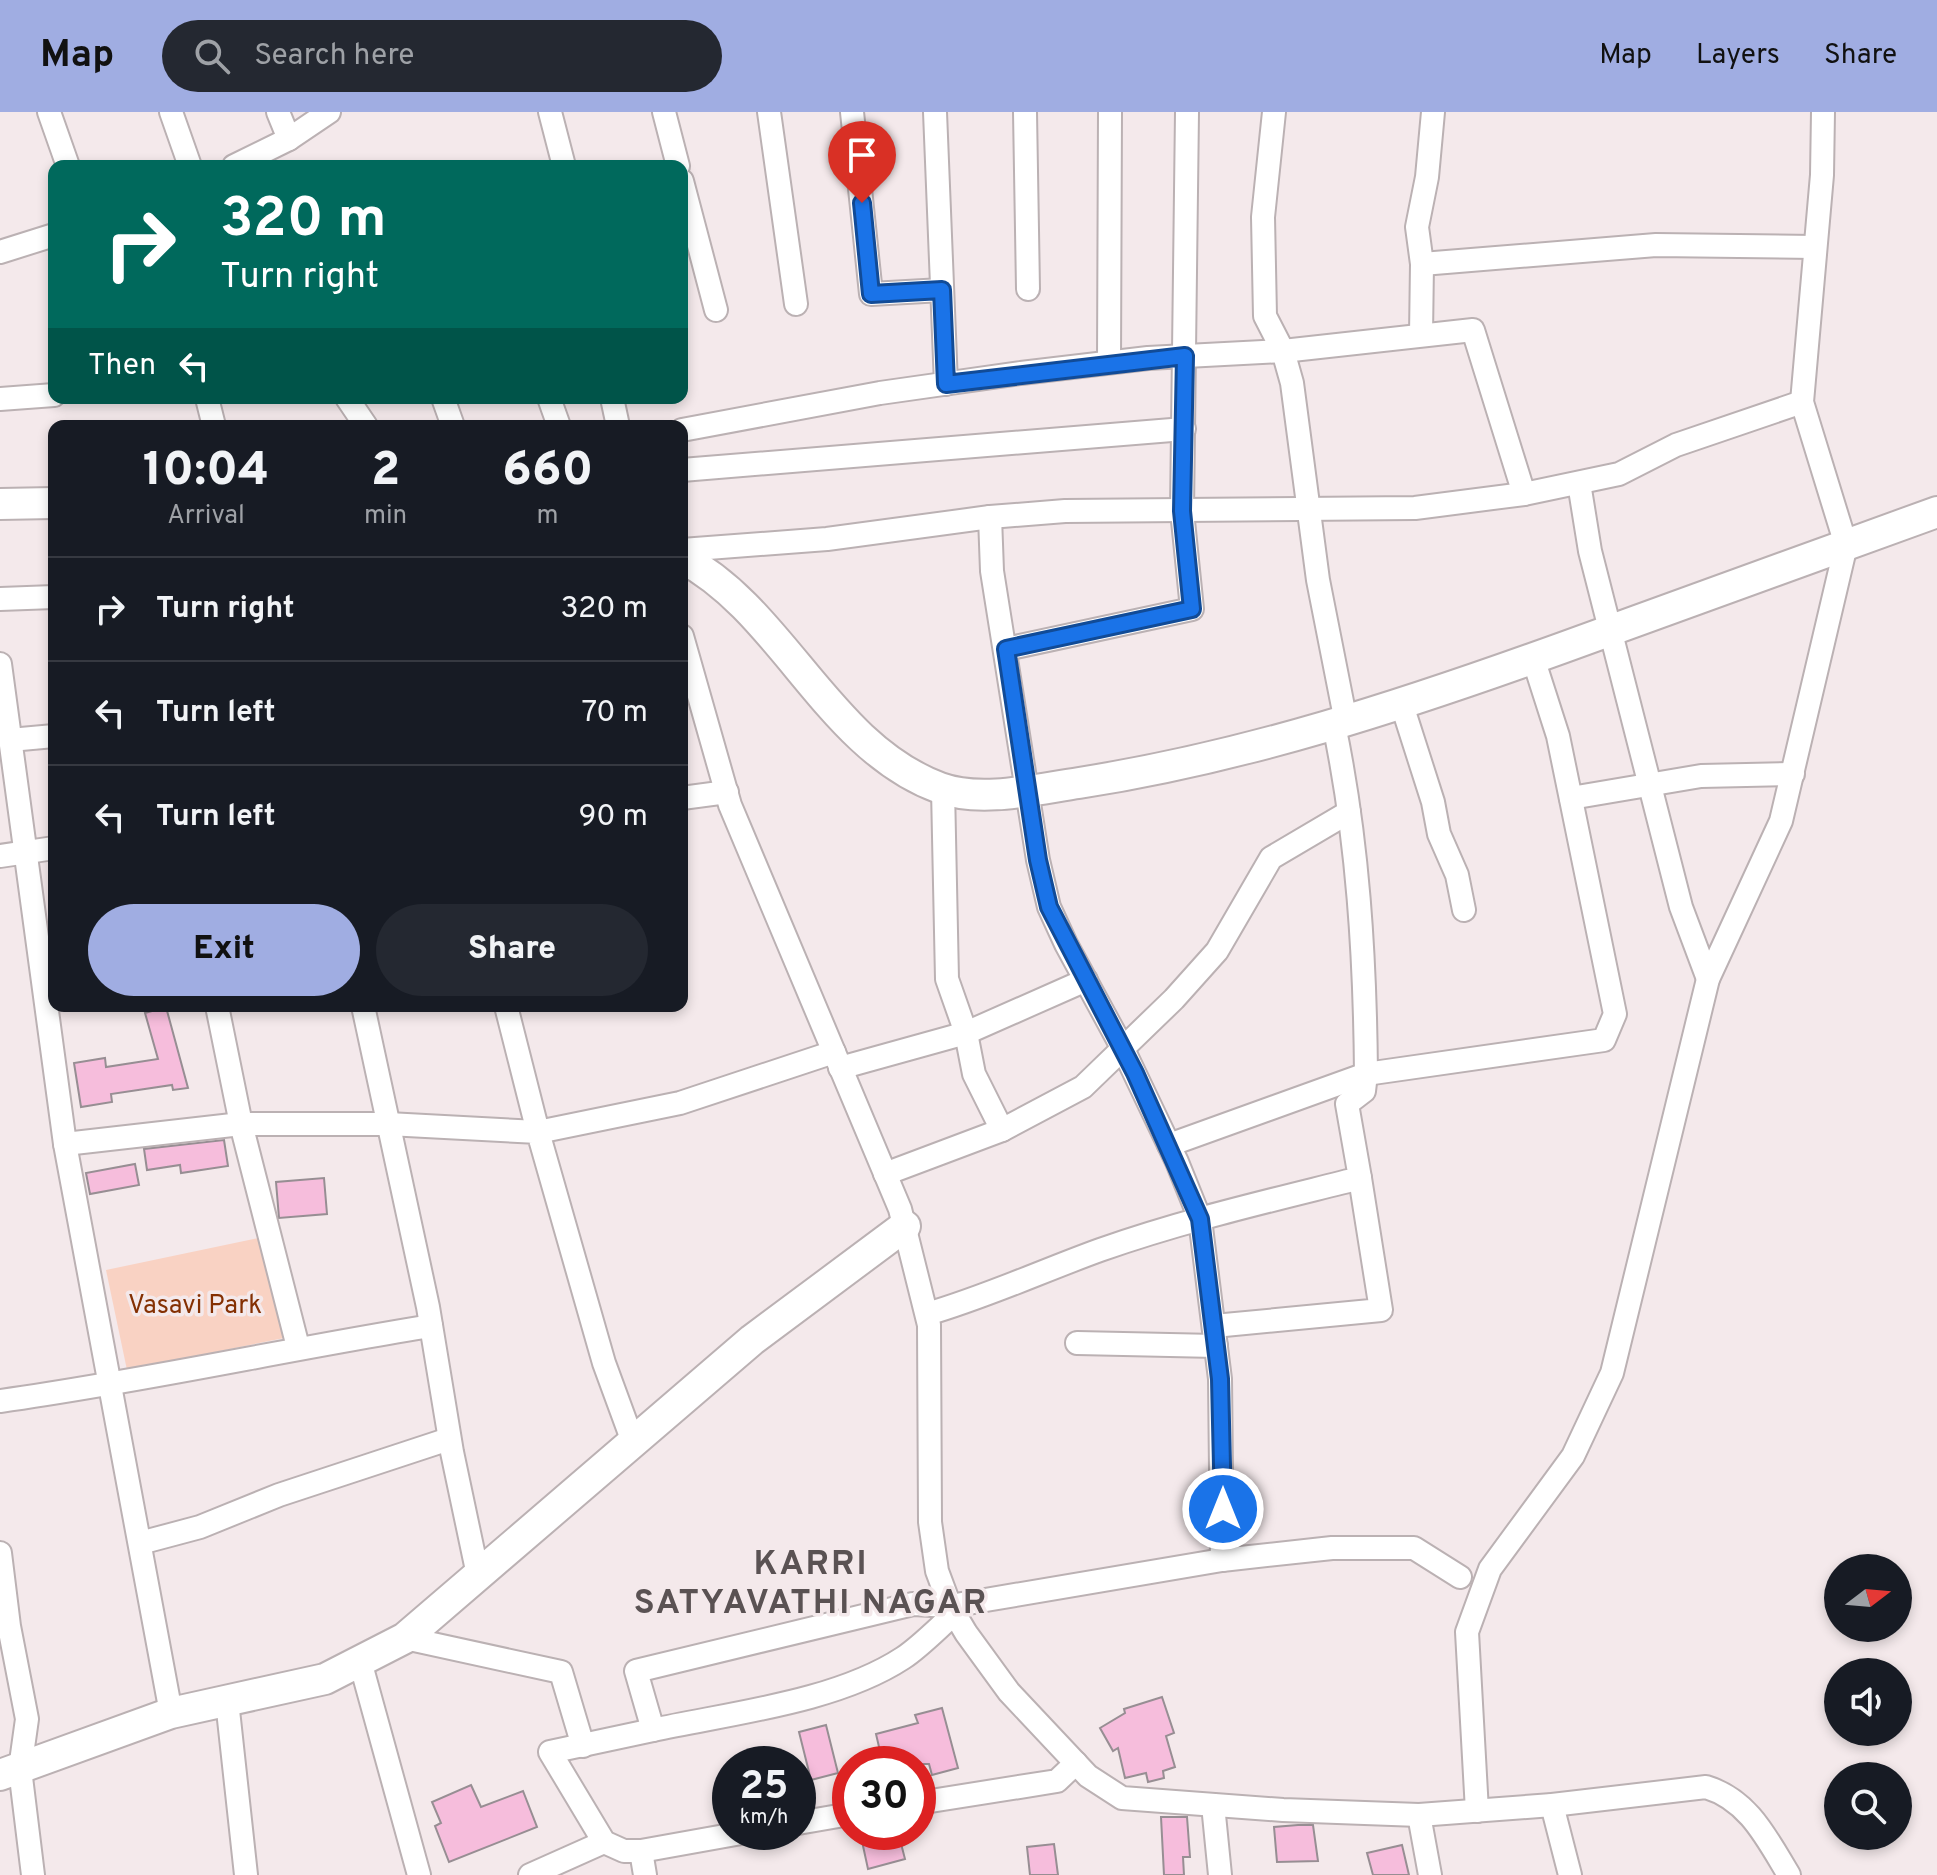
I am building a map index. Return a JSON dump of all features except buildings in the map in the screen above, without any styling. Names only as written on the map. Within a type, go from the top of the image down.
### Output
[{"type":"main road","points":[[0,504],[48,503]]},
{"type":"main road","points":[[688,561],[705,570],[736,600],[874,749],[943,789],[975,793],[1029,790],[1124,776],[1244,751],[1340,724],[1402,705],[1937,512]]},
{"type":"main road","points":[[10,1772],[171,1713],[325,1679],[405,1638],[752,1340],[905,1226]]},
{"type":"street","points":[[49,112],[66,160]]},
{"type":"street","points":[[171,112],[188,160]]},
{"type":"street","points":[[278,112],[289,139]]},
{"type":"street","points":[[252,160],[329,112]]},
{"type":"street","points":[[550,112],[562,160]]},
{"type":"street","points":[[664,112],[676,160]]},
{"type":"street","points":[[769,112],[796,304]]},
{"type":"street","points":[[852,112],[871,294],[942,290]]},
{"type":"street","points":[[935,112],[946,384]]},
{"type":"street","points":[[1025,112],[1028,289]]},
{"type":"street","points":[[1109,362],[1110,112]]},
{"type":"street","points":[[1006,649],[1192,609],[1182,511],[1187,112]]},
{"type":"street","points":[[1077,1343],[1215,1336],[1381,1310],[1347,1104],[1364,1091],[1365,960],[1340,724],[1292,383],[1283,351],[1265,316],[1263,217],[1274,112]]},
{"type":"street","points":[[1421,335],[1422,264],[1417,227],[1427,177],[1433,112]]},
{"type":"street","points":[[1477,1811],[1467,1632],[1490,1569],[1573,1456],[1612,1373],[1708,979],[1781,821],[1846,545],[1802,402],[1823,112]]},
{"type":"street","points":[[688,204],[716,310]]},
{"type":"street","points":[[0,252],[48,242]]},
{"type":"street","points":[[1422,264],[1656,245],[1815,247]]},
{"type":"street","points":[[688,429],[946,384],[1109,362],[1283,351],[1473,330],[1524,494]]},
{"type":"street","points":[[0,399],[48,395]]},
{"type":"street","points":[[688,550],[827,539],[990,517],[1065,511],[1415,508],[1524,494],[1619,474],[1676,445],[1802,402]]},
{"type":"street","points":[[688,470],[1184,429]]},
{"type":"street","points":[[1579,483],[1590,551],[1681,907],[1708,979]]},
{"type":"street","points":[[990,517],[992,571],[1038,860],[1049,907],[1123,1049],[1200,1219],[1215,1336],[1223,1484],[1222,1560]]},
{"type":"street","points":[[0,599],[48,597]]},
{"type":"street","points":[[688,657],[727,792],[905,1226],[927,1314],[932,1400],[930,1522],[937,1571],[952,1610],[1009,1692],[1076,1763],[1122,1798],[1419,1815],[1552,1805],[1706,1787],[1727,1793],[1753,1817],[1789,1875]]},
{"type":"street","points":[[1169,1145],[1366,1074],[1604,1040],[1615,1014],[1558,736],[1533,658]]},
{"type":"street","points":[[0,664],[24,853],[48,990]]},
{"type":"street","points":[[1402,705],[1433,802],[1439,834],[1457,875],[1464,910]]},
{"type":"street","points":[[10,740],[48,737]]},
{"type":"street","points":[[1571,798],[1701,776],[1793,774]]},
{"type":"street","points":[[943,789],[947,979],[966,1033],[974,1074],[1002,1130]]},
{"type":"street","points":[[688,797],[727,792]]},
{"type":"street","points":[[885,1174],[1002,1130],[1083,1087],[1217,951],[1271,858],[1349,812]]},
{"type":"street","points":[[0,856],[48,849]]},
{"type":"street","points":[[65,1144],[241,1124],[388,1124],[538,1132],[680,1103],[837,1060],[966,1033],[1086,980]]},
{"type":"street","points":[[52,1012],[65,1144],[171,1713]]},
{"type":"street","points":[[218,1012],[241,1124],[298,1347]]},
{"type":"street","points":[[364,1012],[431,1326],[449,1439],[478,1575]]},
{"type":"street","points":[[508,1012],[538,1132],[604,1363],[633,1442]]},
{"type":"street","points":[[927,1314],[969,1302],[1101,1250],[1200,1219],[1360,1178]]},
{"type":"street","points":[[0,1401],[111,1385],[298,1347],[431,1326]]},
{"type":"street","points":[[140,1543],[200,1527],[279,1495],[449,1439]]},
{"type":"street","points":[[653,1730],[636,1671],[913,1604],[952,1610],[1222,1560],[1332,1548],[1414,1548],[1460,1577]]},
{"type":"street","points":[[0,1553],[4,1626],[27,1719],[10,1772],[33,1875]]},
{"type":"street","points":[[712,1838],[641,1851],[624,1851],[604,1842],[550,1752],[809,1696],[872,1675],[904,1657],[952,1610]]},
{"type":"street","points":[[405,1638],[561,1672],[583,1746]]},
{"type":"street","points":[[360,1661],[419,1875]]},
{"type":"street","points":[[227,1701],[246,1875]]},
{"type":"street","points":[[936,1800],[1057,1781],[1076,1763]]},
{"type":"street","points":[[1213,1805],[1220,1875]]},
{"type":"street","points":[[1552,1805],[1570,1875]]},
{"type":"street","points":[[1419,1815],[1430,1875]]},
{"type":"street","points":[[530,1875],[604,1842]]},
{"type":"street","points":[[641,1851],[645,1875]]},
{"type":"green space","name":"Vasavi Park","points":[[263,1237],[284,1338],[127,1370],[106,1270]]},
{"type":"district","name":"KARRI SATYAVATHI NAGAR","points":[[811,1582]]},
{"type":"route","points":[[862,203],[871,294],[942,290],[946,384],[1109,362],[1185,356],[1182,511],[1192,609],[1006,649],[1038,860],[1049,907],[1135,1073],[1200,1219],[1220,1379],[1223,1509]]}]
